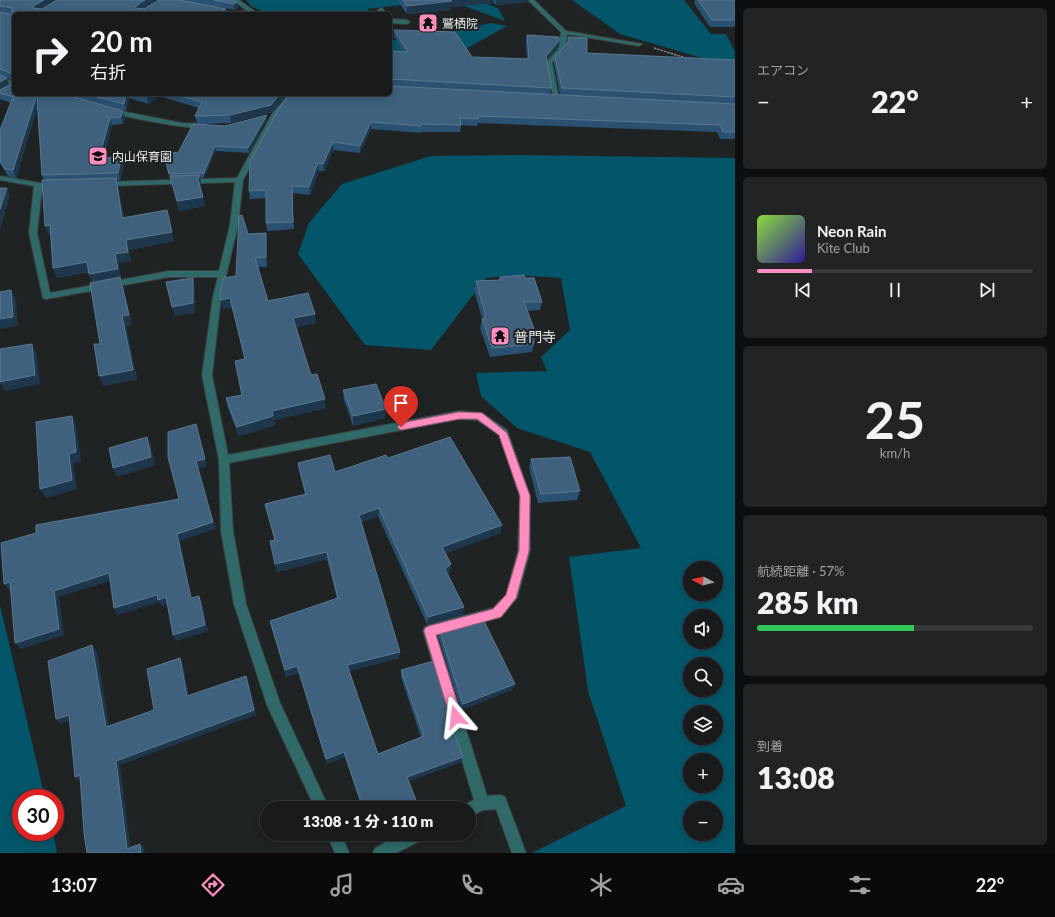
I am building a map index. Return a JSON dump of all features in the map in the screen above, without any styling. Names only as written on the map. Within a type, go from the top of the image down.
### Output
[{"type":"street","points":[[236,0],[251,12]]},
{"type":"street","points":[[531,0],[564,32],[639,44]]},
{"type":"street","points":[[209,9],[222,12]]},
{"type":"street","points":[[392,21],[407,22]]},
{"type":"street","points":[[556,99],[549,63],[562,48],[564,32]]},
{"type":"street","points":[[0,78],[12,87]]},
{"type":"street","points":[[290,96],[275,114],[239,180],[234,225],[221,274],[207,376],[224,460],[227,531],[240,604],[274,705],[319,801]]},
{"type":"street","points":[[549,99],[564,99]]},
{"type":"street","points":[[99,108],[182,126],[211,126]]},
{"type":"street","points":[[262,116],[275,114]]},
{"type":"street","points":[[0,178],[38,186],[54,186]]},
{"type":"street","points":[[100,184],[239,180]]},
{"type":"street","points":[[38,186],[33,233],[46,296],[169,274],[221,274]]},
{"type":"street","points":[[224,460],[459,415],[479,416],[503,433],[525,496],[524,551],[511,598],[497,613],[429,631],[482,803]]},
{"type":"street","points":[[476,806],[482,803],[500,802],[519,853]]},
{"type":"street","points":[[337,841],[342,853]]},
{"type":"street","points":[[380,853],[405,841]]},
{"type":"path","points":[[639,44],[669,51],[695,60]]},
{"type":"shaded area","points":[[246,0],[442,0],[368,9],[367,12],[263,12],[251,6]]},
{"type":"shaded area","points":[[448,0],[477,0],[498,8],[505,21]]},
{"type":"shaded area","points":[[572,0],[684,0],[711,34],[726,34],[735,52],[735,61],[702,58],[620,34]]},
{"type":"shaded area","points":[[491,23],[507,26],[444,61],[392,57],[392,39],[437,35]]},
{"type":"shaded area","points":[[519,155],[735,158],[735,853],[532,853],[626,806],[588,691],[569,557],[641,548],[590,452],[517,428],[481,396],[476,373],[547,371],[541,357],[570,330],[561,278],[516,275],[486,278],[431,350],[365,345],[298,254],[309,223],[342,184],[431,156]]},
{"type":"shaded area","points":[[0,605],[43,789],[12,789],[12,841],[55,841],[57,853],[0,853]]},
{"type":"building","points":[[0,0],[44,0],[33,6],[33,8],[42,9],[57,0],[145,0],[135,8],[144,9],[159,0],[179,0],[226,9],[222,12],[13,12],[12,8],[0,6]]},
{"type":"building","points":[[214,0],[230,0],[237,2],[234,4]]},
{"type":"building","points":[[403,0],[451,0],[452,1],[407,6]]},
{"type":"building","points":[[698,0],[735,0],[735,20],[712,20]]},
{"type":"building","points":[[0,12],[12,15],[12,74],[0,69]]},
{"type":"building","points":[[394,30],[455,32],[472,57],[529,59],[527,35],[559,37],[559,41],[546,56],[552,88],[392,79],[392,51],[408,52]]},
{"type":"building","points":[[568,37],[587,38],[587,53],[735,60],[735,97],[562,88],[555,57],[568,42]]},
{"type":"building","points":[[0,75],[7,78],[0,82]]},
{"type":"building","points":[[12,84],[12,96],[37,96],[13,170],[5,169],[0,161],[0,130],[13,97],[0,93],[0,90]]},
{"type":"building","points":[[392,86],[735,104],[735,132],[723,132],[720,125],[478,116],[478,119],[460,118],[461,125],[421,124],[421,126],[371,122],[360,146],[333,142],[323,164],[318,163],[309,187],[292,186],[293,222],[266,223],[266,190],[249,191],[250,161],[288,96],[392,96]]},
{"type":"building","points":[[37,96],[70,96],[123,111],[121,117],[110,118],[99,158],[121,157],[118,173],[42,175]]},
{"type":"building","points":[[94,96],[126,96],[124,104]]},
{"type":"building","points":[[180,96],[278,96],[271,105],[230,115],[195,116],[202,102]]},
{"type":"building","points":[[267,115],[248,148],[215,146],[204,173],[169,174],[163,151],[178,153],[193,124],[225,126]]},
{"type":"building","points":[[200,175],[198,179],[203,197],[177,201],[170,176]]},
{"type":"building","points":[[116,178],[122,218],[167,210],[172,232],[126,240],[128,252],[115,254],[118,269],[89,274],[87,262],[53,268],[50,225],[45,226],[42,180]]},
{"type":"building","points":[[0,188],[7,188],[0,209]]},
{"type":"building","points":[[242,215],[248,234],[266,233],[266,257],[255,258],[268,301],[308,293],[315,314],[293,318],[311,375],[317,374],[325,399],[272,411],[273,416],[237,427],[226,398],[242,395],[235,361],[245,359],[230,298],[221,300],[220,294],[223,278],[236,276],[239,216]]},
{"type":"building","points":[[524,275],[525,278],[534,278],[542,302],[524,302],[536,334],[531,334],[534,344],[492,348],[482,319],[485,319],[485,314],[476,281],[500,280],[500,277]]},
{"type":"building","points":[[120,277],[129,315],[122,316],[133,370],[99,376],[94,344],[100,344],[90,283]]},
{"type":"building","points":[[193,278],[193,303],[172,307],[166,282]]},
{"type":"building","points":[[11,290],[13,317],[0,319],[0,292]]},
{"type":"building","points":[[32,344],[35,375],[0,382],[0,349]]},
{"type":"building","points":[[376,384],[386,409],[353,416],[343,390]]},
{"type":"building","points":[[72,416],[76,452],[69,454],[72,480],[40,489],[36,422]]},
{"type":"building","points":[[196,424],[205,459],[196,461],[213,522],[177,534],[191,598],[199,596],[205,625],[173,635],[166,597],[158,600],[157,595],[114,608],[109,573],[54,591],[59,629],[15,643],[10,582],[4,584],[1,543],[36,533],[36,525],[179,499],[168,457],[168,432]]},
{"type":"building","points":[[147,437],[151,457],[113,468],[109,448]]},
{"type":"building","points":[[450,437],[502,525],[442,547],[451,564],[445,569],[464,607],[428,617],[379,508],[359,515],[400,652],[347,665],[378,754],[424,736],[401,670],[434,661],[449,710],[446,711],[463,757],[407,777],[416,801],[361,801],[344,752],[326,759],[297,666],[285,670],[270,621],[338,598],[327,552],[275,564],[270,541],[275,540],[265,504],[306,494],[298,463],[330,455],[335,472],[386,455],[388,458]]},
{"type":"building","points":[[570,457],[580,491],[541,494],[531,459]]},
{"type":"building","points":[[482,617],[515,684],[463,704],[439,629]]},
{"type":"building","points":[[92,645],[106,727],[154,710],[147,669],[180,658],[187,696],[246,676],[254,710],[116,761],[127,849],[140,844],[141,853],[87,853],[84,833],[80,775],[75,777],[69,715],[56,719],[48,661]]},
{"type":"place","name":"鷲栖院","points":[[428,23]]},
{"type":"place","name":"内山保育園","points":[[98,156]]},
{"type":"place","name":"普門寺","points":[[500,336]]},
{"type":"route","points":[[401,427],[459,415],[479,416],[503,433],[525,496],[524,551],[511,598],[497,613],[429,631],[456,717]]}]
